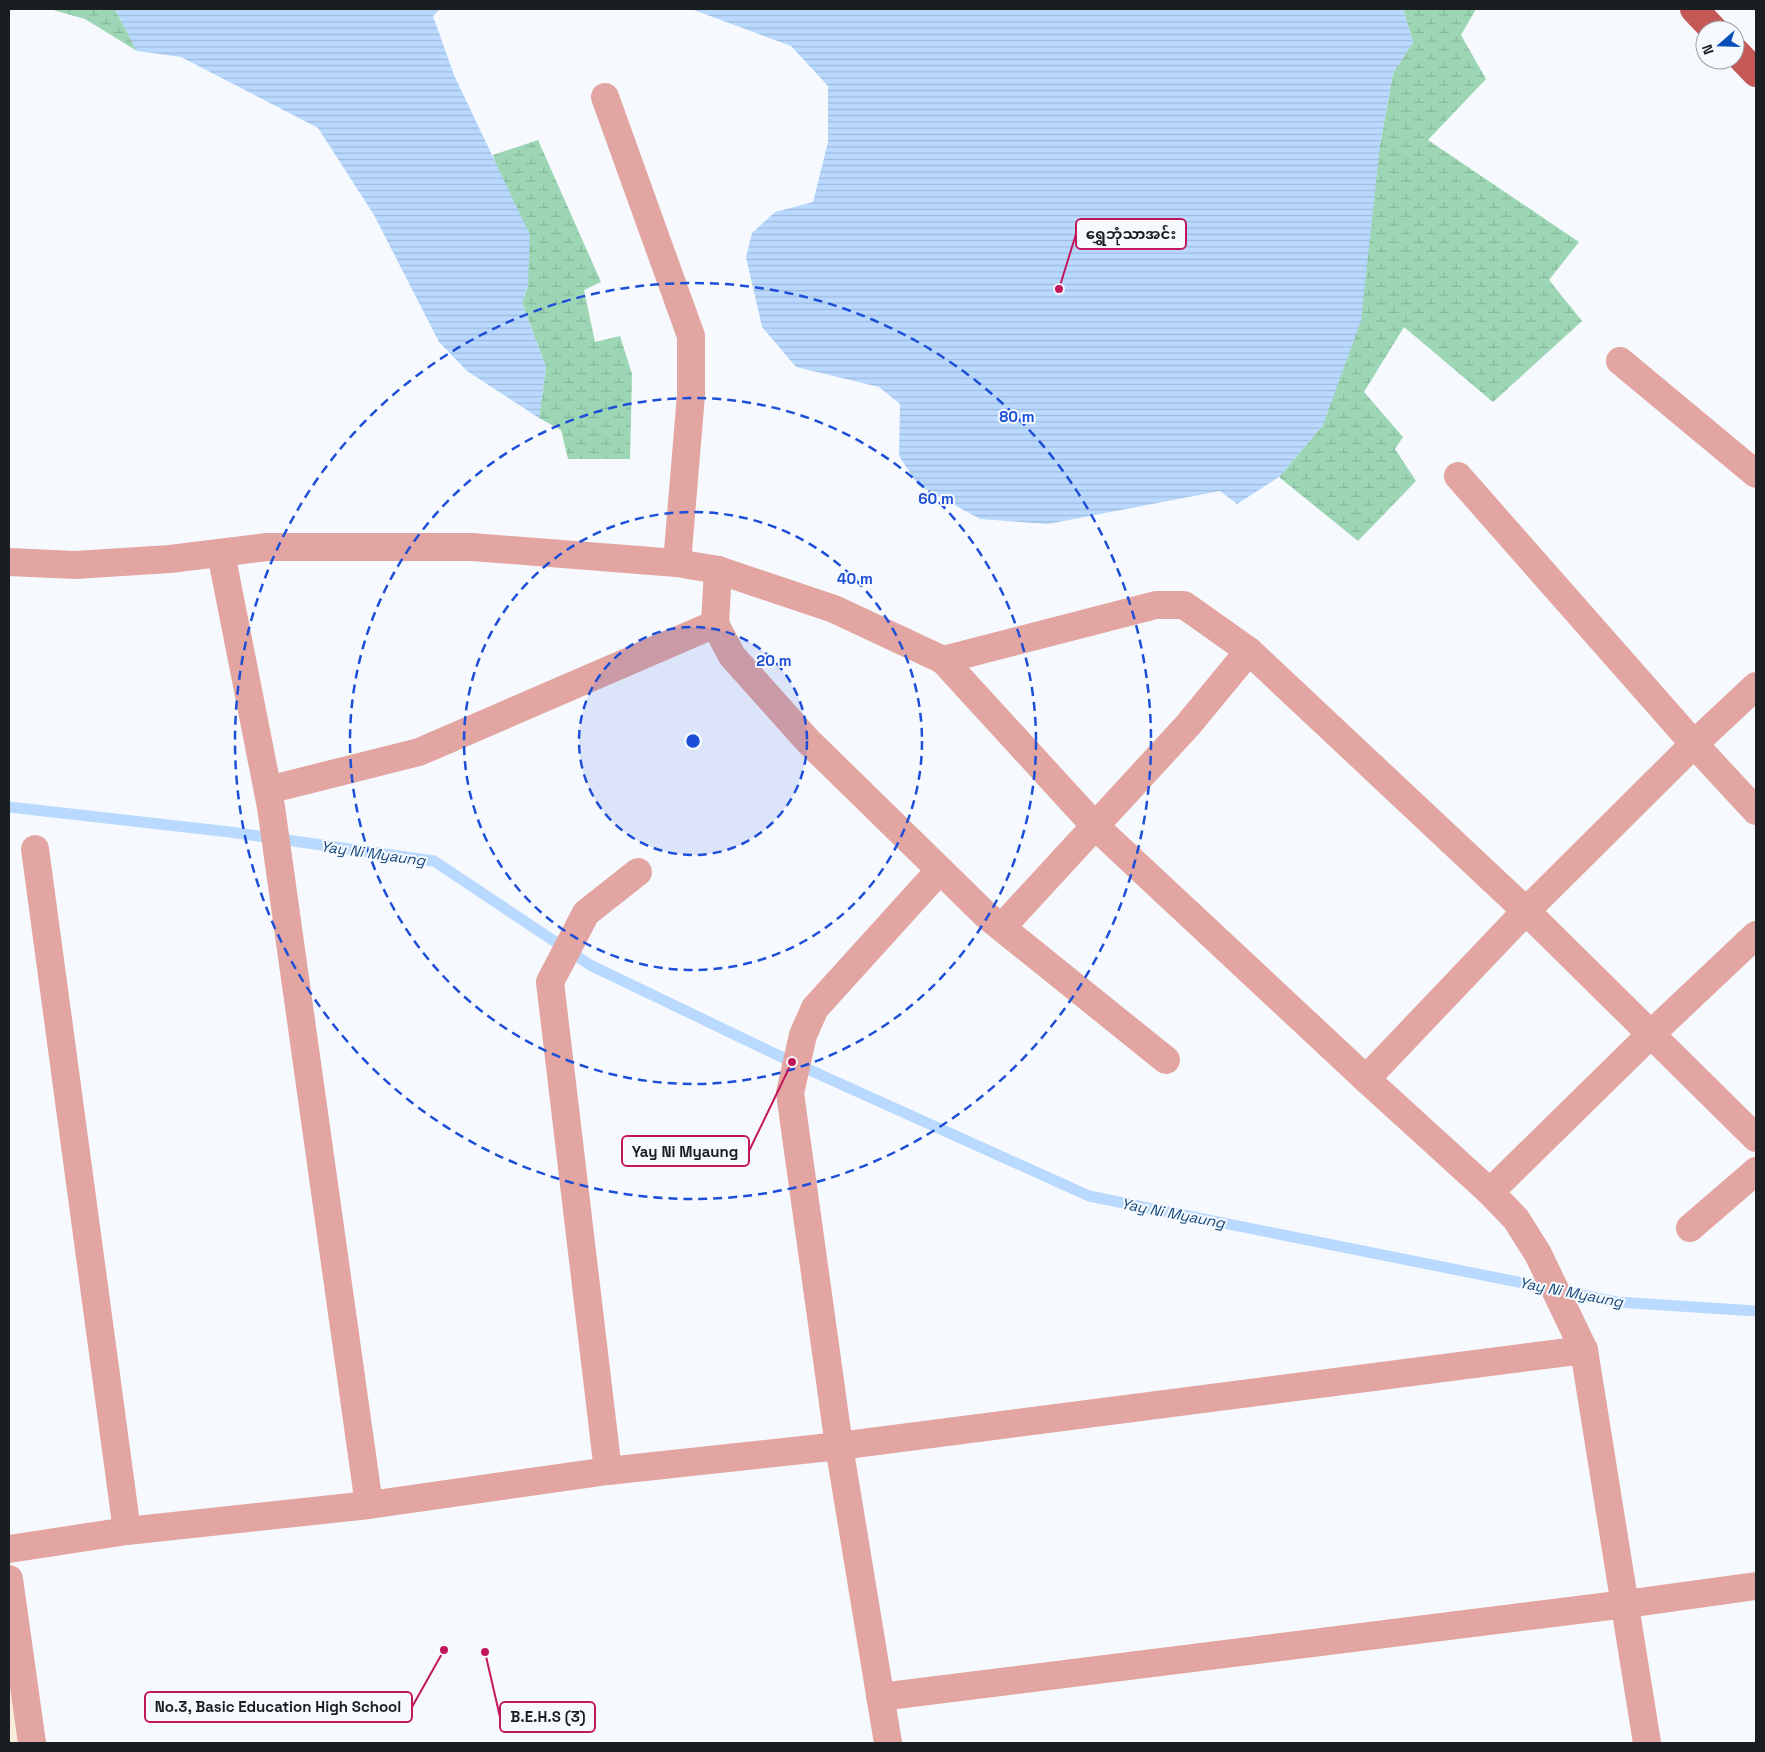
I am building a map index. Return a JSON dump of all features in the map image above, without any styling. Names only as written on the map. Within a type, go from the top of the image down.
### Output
[{"type":"main road","points":[[1694,9],[1704,20]]},
{"type":"main road","points":[[1745,62],[1756,74]]},
{"type":"street","points":[[605,97],[691,336],[691,395],[677,563]]},
{"type":"street","points":[[1620,361],[1756,474]]},
{"type":"street","points":[[1458,476],[1694,744],[1756,811]]},
{"type":"street","points":[[9,562],[75,565],[170,559],[267,547],[472,547],[677,563],[718,570],[834,609],[943,660],[1095,826],[1490,1192],[1516,1219],[1538,1254],[1584,1350],[1647,1743]]},
{"type":"street","points":[[221,553],[270,799],[369,1505]]},
{"type":"street","points":[[718,570],[715,624],[732,656],[808,741],[987,916],[1166,1060]]},
{"type":"street","points":[[943,660],[1156,605],[1184,605],[1249,651],[1526,911],[1756,1138]]},
{"type":"street","points":[[270,799],[419,752],[715,624]]},
{"type":"street","points":[[1002,927],[1188,725],[1249,651]]},
{"type":"street","points":[[1366,1079],[1526,911],[1694,744],[1756,686]]},
{"type":"street","points":[[36,849],[127,1531]]},
{"type":"street","points":[[888,1743],[839,1446],[790,1093],[803,1035],[815,1008],[940,870]]},
{"type":"street","points":[[608,1472],[550,982],[586,912],[638,872]]},
{"type":"street","points":[[1490,1192],[1650,1035],[1756,935]]},
{"type":"street","points":[[1690,1228],[1756,1171]]},
{"type":"street","points":[[9,1549],[127,1531],[369,1505],[608,1472],[839,1446],[1584,1350]]},
{"type":"street","points":[[9,1578],[32,1743]]},
{"type":"street","points":[[880,1697],[1626,1604],[1756,1586]]},
{"type":"shaded area","points":[[9,1643],[22,1743],[9,1743]]},
{"type":"green space","points":[[50,9],[115,9],[137,51],[85,19]]},
{"type":"green space","points":[[1403,9],[1476,9],[1461,35],[1486,79],[1428,140],[1579,242],[1549,280],[1582,321],[1493,402],[1404,327],[1364,392],[1403,437],[1395,449],[1416,481],[1358,541],[1279,477],[1323,425],[1393,73],[1413,42]]},
{"type":"green space","points":[[538,140],[601,282],[584,290],[595,342],[620,336],[632,374],[630,459],[568,459],[561,430],[539,418],[546,367],[522,303],[528,285],[493,155]]},
{"type":"water","points":[[115,9],[440,9],[433,16],[454,75],[530,235],[528,285],[522,303],[546,367],[539,418],[467,371],[439,342],[374,215],[318,128],[181,57],[137,51]]},
{"type":"water","points":[[691,9],[1403,9],[1413,42],[1393,73],[1380,145],[1361,321],[1323,425],[1279,477],[1237,504],[1220,491],[1048,524],[980,519],[918,485],[899,456],[900,404],[879,387],[796,367],[762,327],[746,257],[752,233],[775,212],[813,202],[828,142],[828,86],[791,46]]},
{"type":"waterway","name":"Yay Ni Myaung","points":[[9,807],[230,832],[434,861],[590,965],[792,1062],[1089,1196],[1617,1302],[1756,1311]]},
{"type":"place","name":"ရွှေဘုံသာအင်း","points":[[1059,289]]},
{"type":"place","name":"Yay Ni Myaung","points":[[792,1062]]},
{"type":"place","name":"No.3, Basic Education High School","points":[[444,1650]]},
{"type":"place","name":"B.E.H.S (3)","points":[[485,1652]]}]
